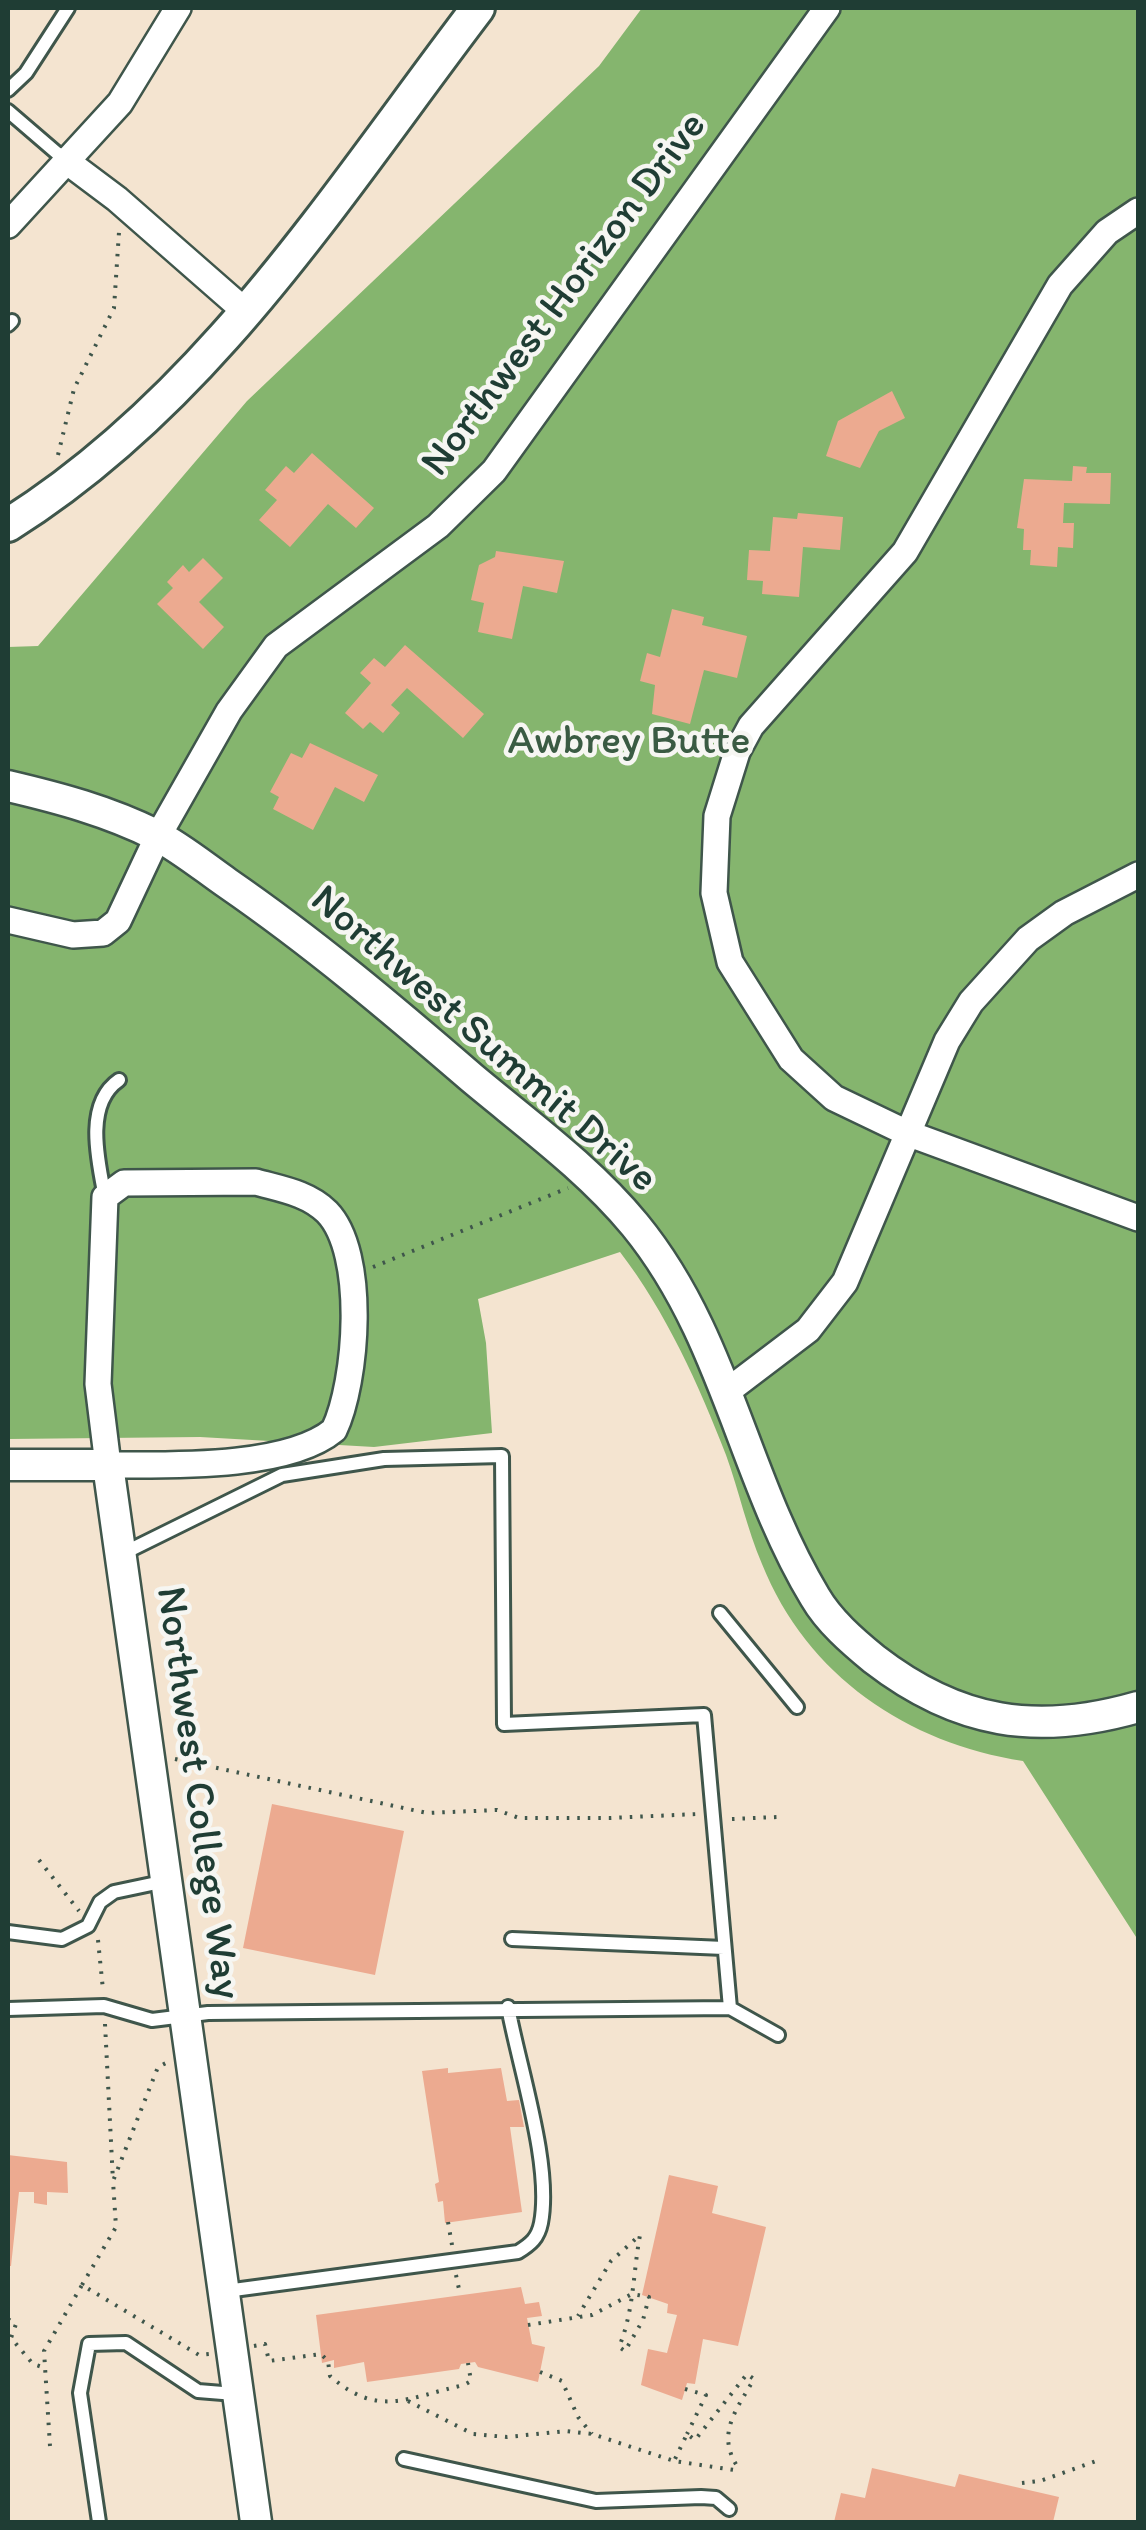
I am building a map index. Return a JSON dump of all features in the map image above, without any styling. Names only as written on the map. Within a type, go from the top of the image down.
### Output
[{"type":"main road","points":[[8,525],[142,424],[200,368],[478,8]]},
{"type":"street","points":[[8,226],[120,102],[178,8]]},
{"type":"street","name":"Northwest Horizon Drive","points":[[8,920],[72,935],[103,933],[118,921],[158,836],[230,710],[276,646],[438,526],[494,471],[826,8]]},
{"type":"street","points":[[65,160],[118,199],[246,312]]},
{"type":"street","points":[[1138,211],[1085,252],[1060,285],[905,552],[751,726],[737,752],[716,816],[714,893],[730,962],[791,1059],[834,1098],[906,1133],[1138,1218]]},
{"type":"street","name":"Northwest Summit Drive","points":[[8,786],[91,807],[158,836],[318,946],[591,1179],[634,1224],[675,1278],[729,1390],[790,1551],[816,1600],[850,1640],[908,1685],[978,1715],[1035,1723],[1092,1720],[1138,1707]]},
{"type":"street","points":[[729,1390],[808,1330],[827,1308],[860,1253],[906,1133],[947,1041],[994,977],[1028,939],[1064,913],[1138,875]]},
{"type":"street","points":[[8,1465],[108,1466],[251,1458],[322,1440],[334,1430],[348,1388],[353,1276],[345,1239],[328,1212],[303,1194],[256,1182],[124,1183],[105,1197]]},
{"type":"street","name":"Northwest College Way","points":[[105,1197],[98,1384],[256,2522]]},
{"type":"lane","points":[[8,90],[26,73],[68,8]]},
{"type":"lane","points":[[8,111],[65,160]]},
{"type":"lane","name":"Northwest College Way","points":[[105,1197],[97,1153],[99,1112],[102,1096],[119,1080]]},
{"type":"lane","points":[[122,1554],[282,1475],[384,1459],[502,1456],[504,1724],[704,1715],[730,2008]]},
{"type":"lane","points":[[720,1613],[796,1706]]},
{"type":"lane","points":[[8,1932],[62,1939],[88,1926],[100,1902],[114,1892],[166,1881]]},
{"type":"lane","points":[[512,1939],[724,1948]]},
{"type":"lane","points":[[8,2009],[104,2006],[152,2020],[508,2007],[730,2008],[778,2035]]},
{"type":"lane","points":[[224,2291],[518,2252],[533,2242],[541,2225],[543,2193],[508,2007]]},
{"type":"lane","points":[[99,2522],[80,2393],[88,2344],[126,2343],[198,2391],[237,2394]]},
{"type":"lane","points":[[404,2459],[596,2501],[701,2497],[716,2498],[729,2509]]},
{"type":"path","points":[[46,499],[74,388],[114,308],[120,254],[118,199]]},
{"type":"path","points":[[353,1276],[591,1179]]},
{"type":"path","points":[[150,1760],[172,1758],[427,1813],[497,1810],[519,1818],[777,1818]]},
{"type":"path","points":[[82,2284],[116,2228],[104,2006]]},
{"type":"path","points":[[113,2181],[158,2067],[191,2059]]},
{"type":"path","points":[[528,2325],[592,2315],[632,2294],[649,2297],[643,2320],[624,2351],[619,2348],[632,2294],[640,2234],[610,2260],[578,2316]]},
{"type":"path","points":[[8,2318],[16,2324],[9,2337],[32,2364],[42,2367]]},
{"type":"path","points":[[232,2351],[265,2344],[269,2361],[321,2354],[328,2361],[330,2376],[376,2404],[464,2385],[471,2381],[468,2363]]},
{"type":"path","points":[[540,2372],[562,2381],[578,2417],[592,2434]]},
{"type":"path","points":[[408,2400],[473,2434],[507,2438],[566,2431],[592,2434],[674,2461],[734,2470],[737,2466],[730,2454],[726,2428],[754,2378],[747,2374],[695,2440],[688,2434]]},
{"type":"path","points":[[674,2461],[706,2395],[685,2388]]},
{"type":"path","points":[[1022,2483],[1102,2459]]},
{"type":"green space","name":"Awbrey Butte","points":[[642,8],[1138,8],[1138,1940],[1023,1761],[980,1752],[901,1720],[866,1698],[805,1640],[781,1604],[762,1564],[726,1455],[693,1376],[667,1324],[620,1252],[478,1299],[486,1343],[492,1433],[374,1447],[200,1437],[8,1439],[8,647],[38,646],[247,401],[599,66]]},
{"type":"building","points":[[892,391],[905,418],[879,431],[860,468],[826,456],[838,421]]},
{"type":"building","points":[[312,453],[374,508],[356,528],[328,504],[290,547],[259,520],[277,500],[265,490],[286,466],[294,473]]},
{"type":"building","points":[[1073,466],[1087,467],[1086,473],[1111,473],[1110,504],[1064,503],[1063,523],[1074,523],[1073,548],[1058,547],[1057,567],[1030,565],[1031,550],[1023,550],[1024,529],[1017,528],[1024,479],[1072,481]]},
{"type":"building","points":[[798,513],[843,517],[840,550],[803,547],[799,597],[762,594],[763,581],[747,580],[749,550],[770,551],[773,517],[797,519]]},
{"type":"building","points":[[496,551],[564,561],[557,593],[523,586],[512,639],[478,632],[484,603],[471,600],[479,565],[495,557]]},
{"type":"building","points":[[203,558],[223,578],[199,602],[224,627],[203,649],[157,604],[173,588],[167,582],[183,565],[189,572]]},
{"type":"building","points":[[672,609],[704,617],[702,625],[747,636],[737,678],[704,670],[690,724],[652,714],[655,685],[640,681],[647,653],[660,657]]},
{"type":"building","points":[[405,645],[484,714],[463,738],[407,688],[391,705],[400,713],[383,733],[370,722],[363,729],[345,713],[371,683],[360,673],[374,658],[385,667]]},
{"type":"building","points":[[310,743],[378,775],[364,802],[335,787],[313,830],[273,809],[279,797],[270,792],[291,753],[302,758]]},
{"type":"building","points":[[272,1804],[404,1831],[375,1975],[243,1948]]},
{"type":"building","points":[[448,2068],[448,2073],[501,2068],[507,2101],[519,2100],[524,2127],[510,2127],[522,2212],[445,2223],[443,2201],[438,2202],[435,2184],[439,2182],[422,2071]]},
{"type":"building","points":[[8,2155],[67,2162],[68,2193],[47,2192],[47,2205],[34,2203],[34,2192],[19,2192],[11,2266],[8,2266]]},
{"type":"building","points":[[669,2175],[718,2186],[712,2213],[766,2227],[738,2346],[703,2339],[695,2384],[687,2383],[682,2400],[641,2385],[648,2349],[667,2353],[677,2315],[667,2313],[668,2304],[642,2295]]},
{"type":"building","points":[[521,2287],[525,2304],[539,2302],[542,2316],[527,2318],[532,2344],[545,2347],[538,2382],[478,2367],[475,2362],[461,2364],[459,2369],[367,2382],[364,2362],[334,2368],[334,2360],[322,2363],[316,2315]]},
{"type":"building","points":[[872,2468],[955,2487],[959,2474],[1059,2497],[1053,2522],[834,2522],[841,2493],[865,2498]]}]
